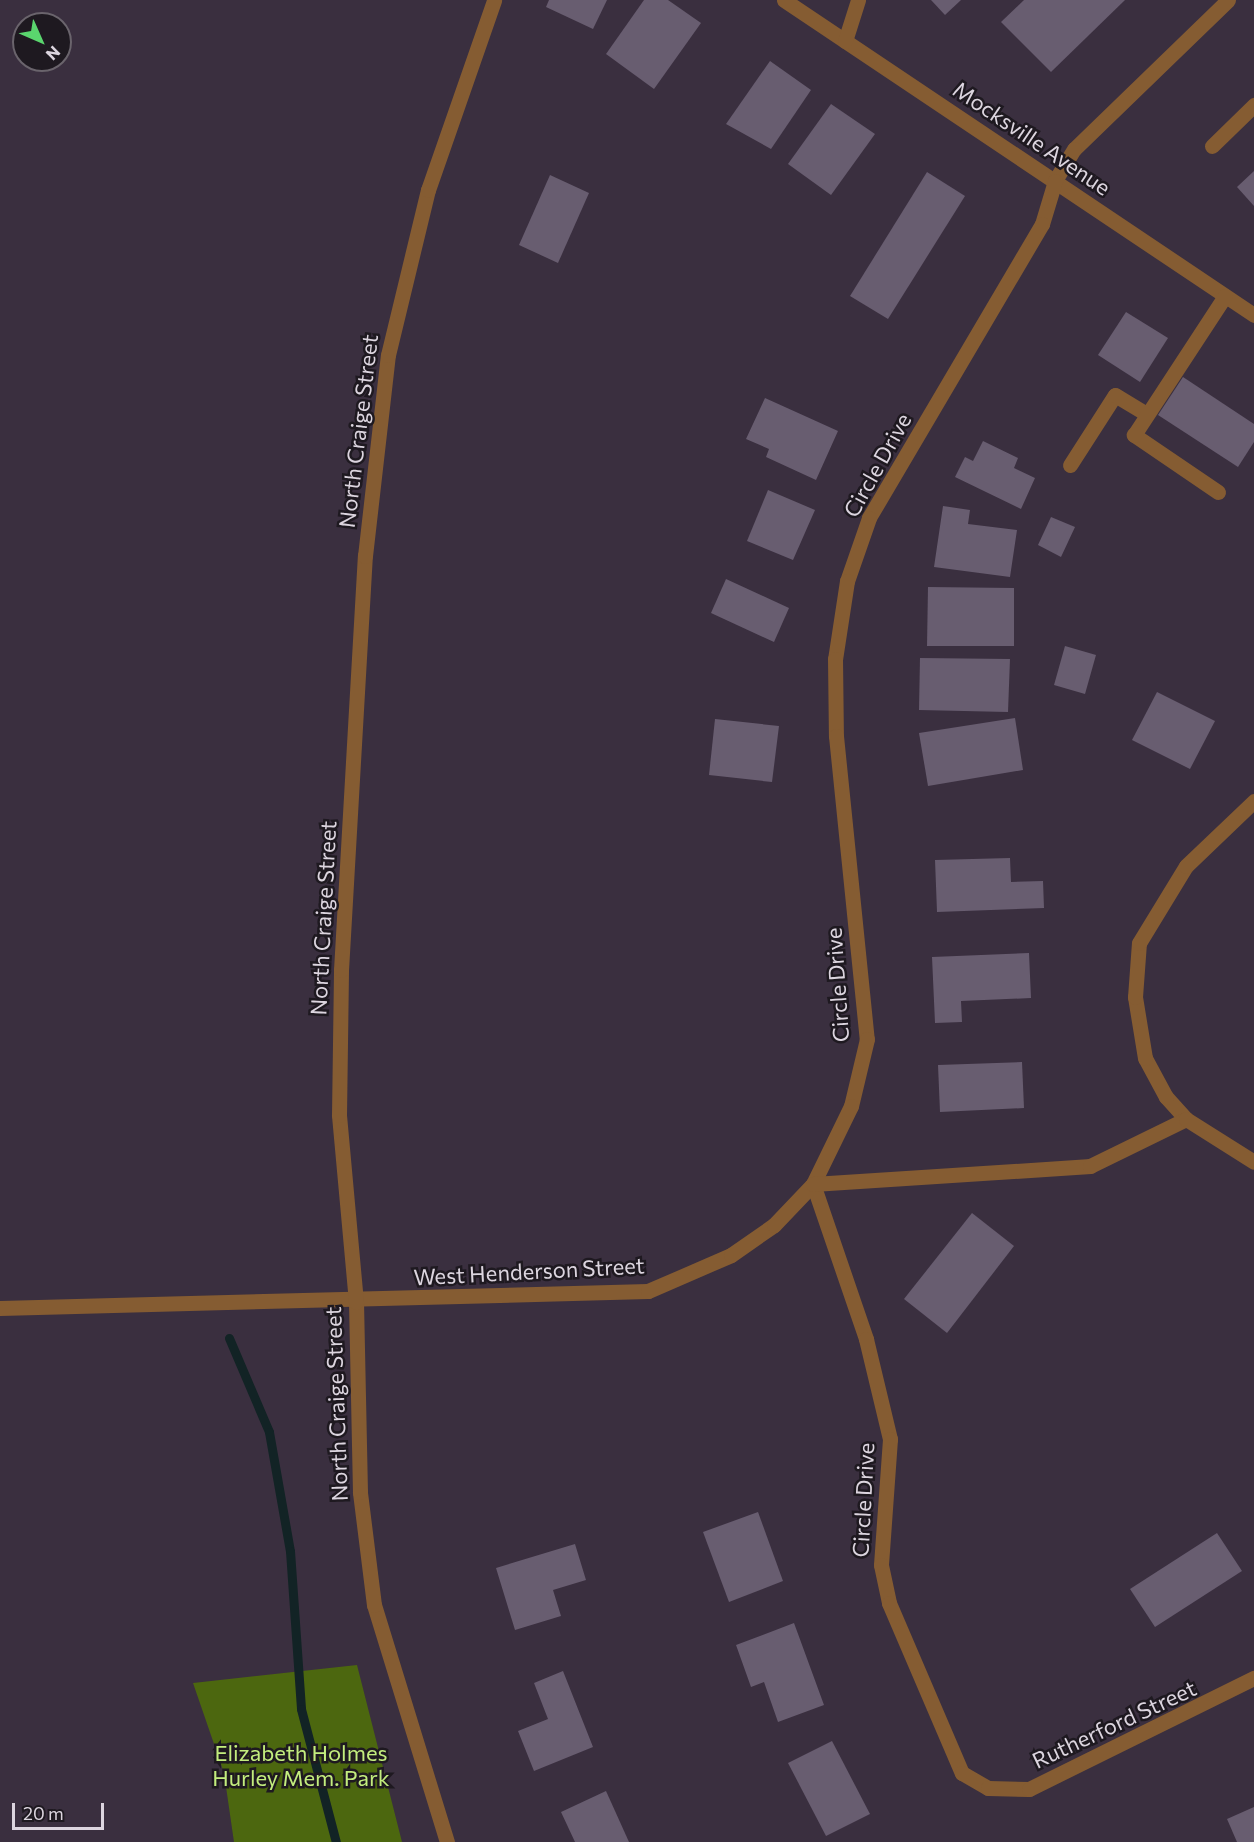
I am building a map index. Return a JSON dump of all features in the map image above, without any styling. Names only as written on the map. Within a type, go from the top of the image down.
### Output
[{"type":"street","name":"North Craige Street","points":[[447,1842],[374,1605],[360,1492],[356,1302],[339,1115],[341,981],[365,556],[390,344],[428,190],[494,0]]},
{"type":"street","name":"Mocksville Avenue","points":[[784,0],[1254,315]]},
{"type":"street","points":[[845,41],[858,0]]},
{"type":"street","name":"Circle Drive","points":[[988,1788],[962,1773],[889,1603],[881,1565],[890,1439],[866,1339],[813,1184],[851,1106],[867,1039],[836,736],[835,659],[847,581],[869,518],[1042,224],[1055,181],[1074,149],[1228,0]]},
{"type":"street","points":[[1212,146],[1254,105]]},
{"type":"street","points":[[1218,492],[1134,435],[1225,296]]},
{"type":"street","points":[[1070,465],[1115,395],[1147,414]]},
{"type":"street","points":[[1254,801],[1186,866],[1139,943],[1135,997],[1145,1058],[1166,1097],[1186,1119],[1254,1162]]},
{"type":"street","points":[[813,1184],[1090,1166],[1186,1119]]},
{"type":"street","name":"West Henderson Street","points":[[0,1308],[356,1302],[648,1291],[732,1255],[774,1225],[813,1184]]},
{"type":"street","name":"Rutherford Street","points":[[988,1788],[1029,1789],[1254,1678]]},
{"type":"green space","name":"Elizabeth Holmes Hurley Mem. Park","points":[[357,1665],[402,1842],[234,1842],[224,1773],[193,1683]]},
{"type":"building","points":[[549,0],[607,0],[593,29],[546,7]]},
{"type":"building","points":[[644,0],[668,0],[701,23],[654,89],[606,54]]},
{"type":"building","points":[[931,0],[961,0],[945,15]]},
{"type":"building","points":[[1024,0],[1125,0],[1051,72],[1001,22]]},
{"type":"building","points":[[770,61],[811,90],[771,149],[726,124]]},
{"type":"building","points":[[831,104],[875,134],[831,195],[788,164]]},
{"type":"building","points":[[1254,171],[1254,206],[1237,187]]},
{"type":"building","points":[[927,172],[965,196],[888,319],[850,296]]},
{"type":"building","points":[[550,175],[589,193],[558,263],[519,245]]},
{"type":"building","points":[[1126,312],[1168,338],[1140,382],[1098,355]]},
{"type":"building","points":[[1183,377],[1254,424],[1254,442],[1238,467],[1158,415]]},
{"type":"building","points":[[765,398],[838,431],[816,480],[766,457],[769,449],[746,439]]},
{"type":"building","points":[[983,441],[1018,458],[1014,468],[1035,478],[1021,509],[955,477],[965,457],[973,461]]},
{"type":"building","points":[[768,490],[815,510],[793,560],[747,541]]},
{"type":"building","points":[[943,506],[970,510],[968,524],[1017,530],[1010,577],[934,567]]},
{"type":"building","points":[[1051,517],[1075,527],[1061,557],[1038,545]]},
{"type":"building","points":[[726,579],[789,608],[774,642],[711,613]]},
{"type":"building","points":[[928,587],[1014,588],[1014,646],[927,646]]},
{"type":"building","points":[[1065,646],[1096,655],[1085,694],[1054,685]]},
{"type":"building","points":[[920,658],[1010,659],[1008,712],[919,710]]},
{"type":"building","points":[[1157,692],[1215,721],[1190,769],[1132,740]]},
{"type":"building","points":[[1015,718],[1023,770],[928,786],[919,733]]},
{"type":"building","points":[[715,719],[779,726],[772,782],[709,775]]},
{"type":"building","points":[[1010,858],[1011,882],[1043,881],[1044,908],[937,912],[935,860]]},
{"type":"building","points":[[1029,953],[1031,998],[961,1001],[962,1022],[935,1023],[932,957]]},
{"type":"building","points":[[1022,1062],[1024,1108],[940,1112],[938,1065]]},
{"type":"building","points":[[972,1213],[1014,1246],[947,1333],[904,1299]]},
{"type":"building","points":[[758,1512],[783,1581],[729,1602],[703,1532]]},
{"type":"building","points":[[1217,1533],[1242,1571],[1155,1627],[1130,1589]]},
{"type":"building","points":[[575,1544],[586,1580],[553,1590],[561,1616],[515,1630],[496,1568]]},
{"type":"building","points":[[794,1623],[824,1705],[778,1722],[764,1682],[751,1687],[736,1645]]},
{"type":"building","points":[[563,1671],[593,1747],[534,1771],[518,1731],[548,1719],[534,1683]]},
{"type":"building","points":[[832,1741],[870,1814],[826,1836],[788,1763]]},
{"type":"building","points":[[606,1791],[629,1842],[575,1842],[561,1812]]},
{"type":"building","points":[[1254,1807],[1254,1842],[1237,1842],[1227,1819]]},
{"type":"waterway","points":[[229,1338],[269,1432],[290,1551],[301,1709],[336,1842]]}]
